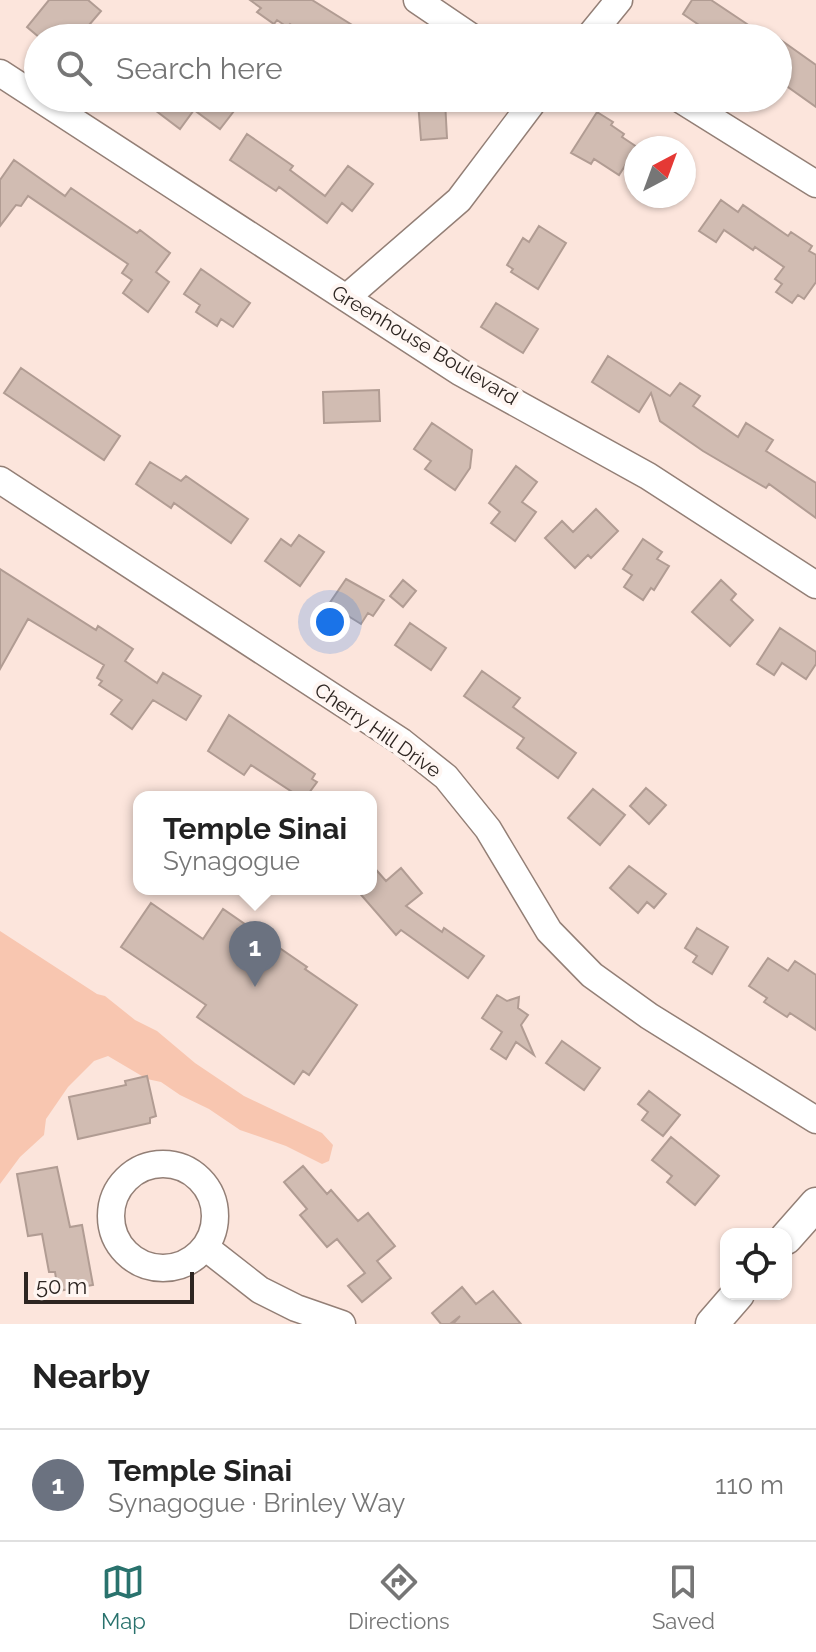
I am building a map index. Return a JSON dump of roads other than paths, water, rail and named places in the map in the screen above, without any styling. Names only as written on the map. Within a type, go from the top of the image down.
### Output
[{"type":"street","points":[[417,0],[452,24]]},
{"type":"street","points":[[599,24],[619,0]]},
{"type":"street","name":"Greenhouse Boulevard","points":[[0,73],[24,89]]},
{"type":"street","name":"Greenhouse Boulevard","points":[[60,112],[460,372],[648,476],[816,585]]},
{"type":"street","points":[[346,298],[459,200],[525,112]]},
{"type":"street","points":[[700,112],[816,184]]},
{"type":"street","name":"Cherry Hill Drive","points":[[0,480],[402,742],[446,777],[488,829],[549,931],[592,975],[649,1016],[816,1120]]},
{"type":"street","points":[[792,1231],[816,1204]]},
{"type":"street","points":[[205,1247],[260,1290],[296,1308],[342,1324]]},
{"type":"street","points":[[712,1324],[733,1300]]},
{"type":"place","name":"Temple Sinai","points":[[255,987]]}]
